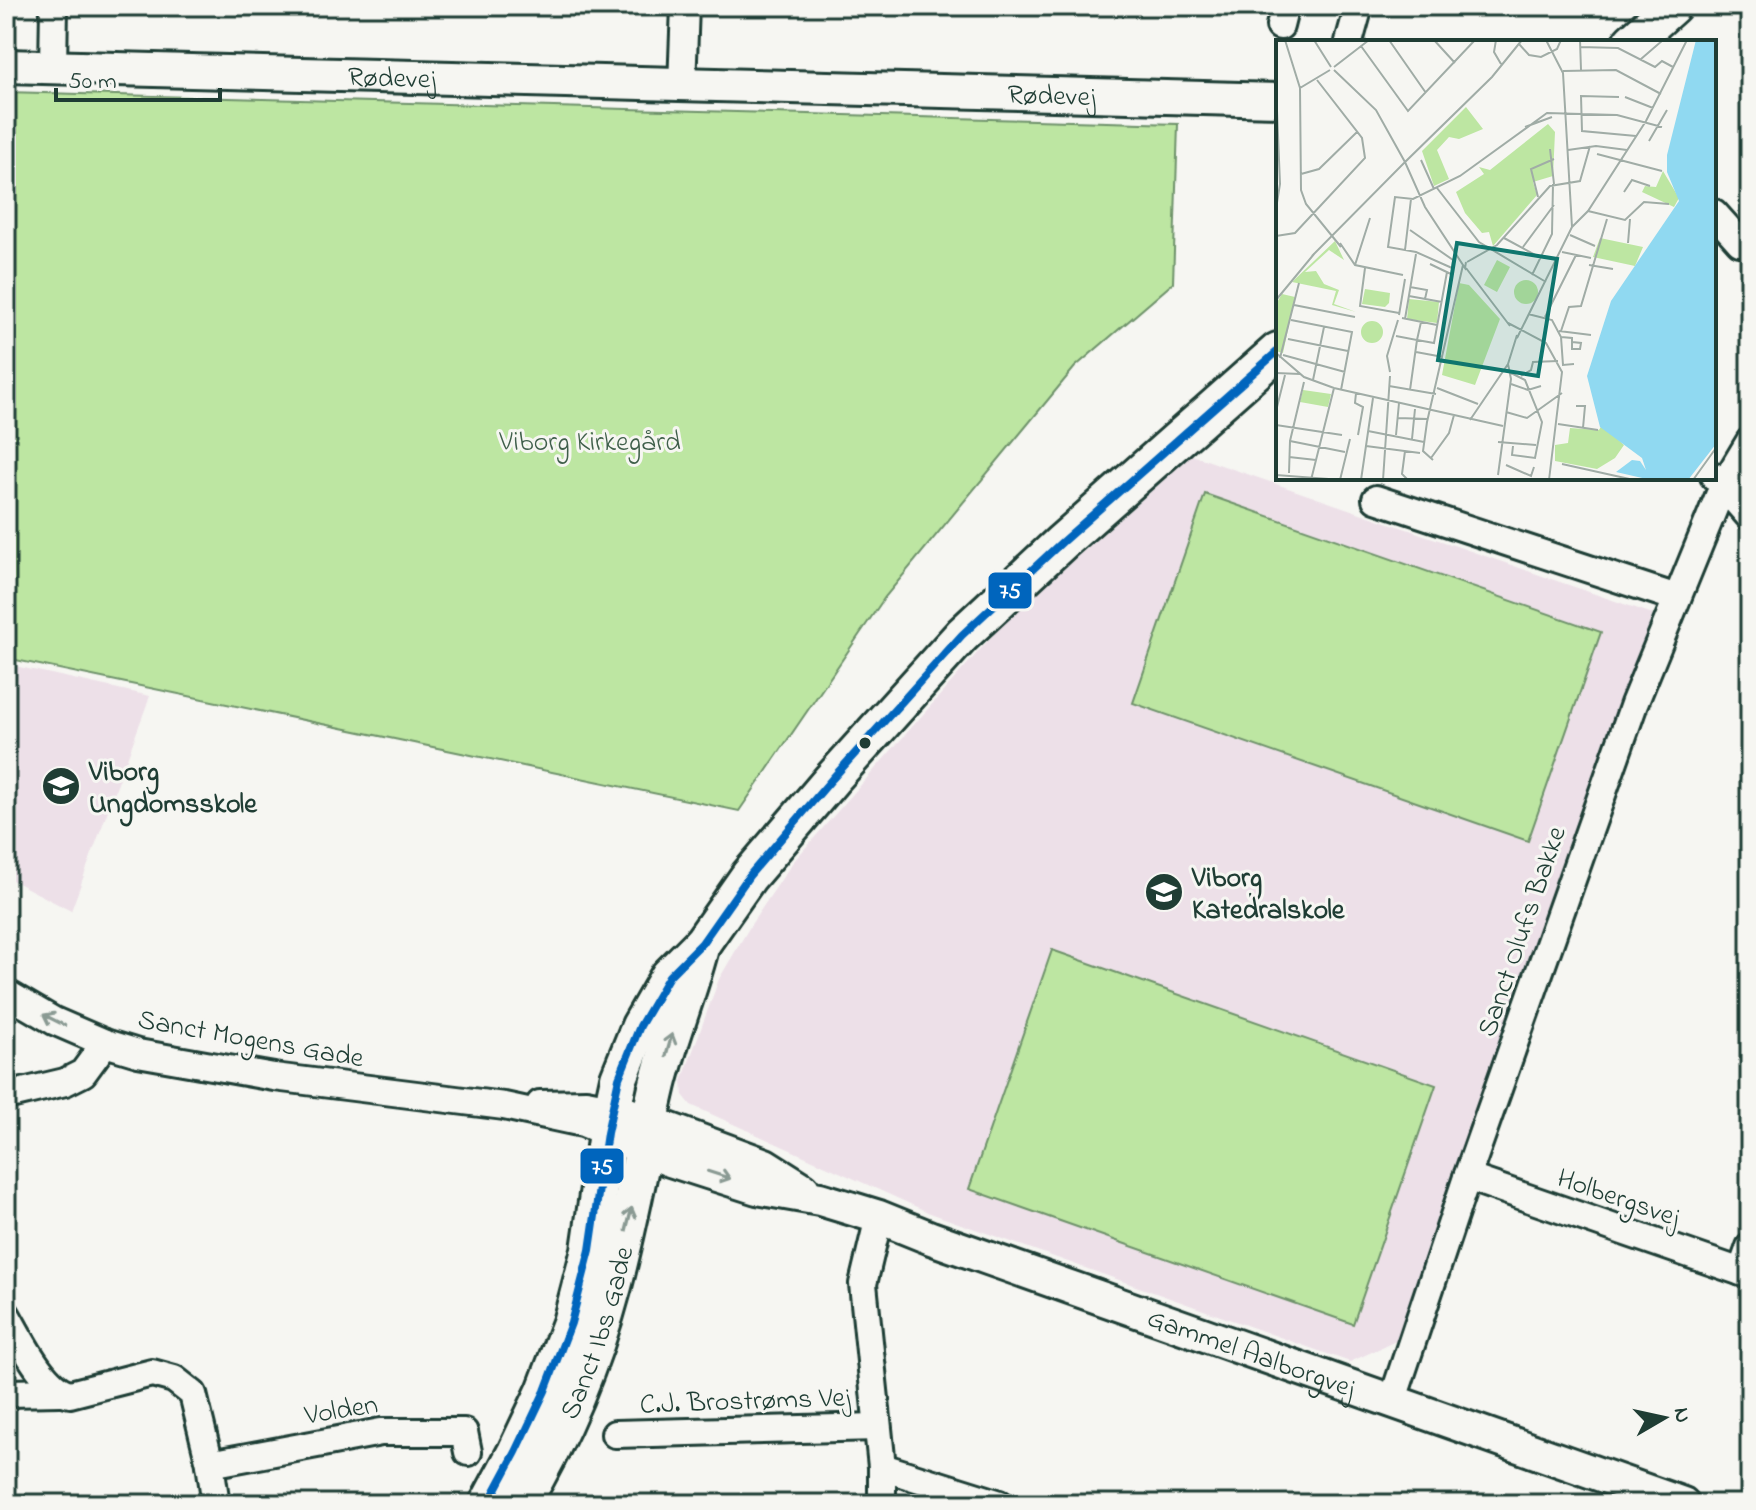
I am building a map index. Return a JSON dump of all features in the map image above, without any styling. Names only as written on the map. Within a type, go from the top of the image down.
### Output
[{"type":"main road","points":[[1634,40],[1672,6]]},
{"type":"main road","points":[[702,943],[749,876],[962,635],[1276,353]]},
{"type":"main road","name":"Sanct Ibs Gade","points":[[488,1504],[539,1403],[571,1323],[590,1250],[619,1078],[640,1026],[669,976],[702,943]]},
{"type":"main road","name":"Sanct Ibs Gade","points":[[521,1504],[536,1480],[595,1345],[613,1288],[672,1033],[690,989],[702,943]]},
{"type":"street","points":[[53,68],[54,6]]},
{"type":"street","points":[[682,86],[685,6]]},
{"type":"street","points":[[1350,40],[1359,6]]},
{"type":"street","name":"Rødevej","points":[[6,66],[1276,100]]},
{"type":"street","points":[[1716,215],[1740,242]]},
{"type":"street","name":"Sanct Olufs Bakke","points":[[1392,1402],[1467,1177],[1634,704],[1677,598],[1718,481],[1750,441]]},
{"type":"street","points":[[1718,481],[1750,517]]},
{"type":"street","points":[[1376,499],[1677,598]]},
{"type":"street","points":[[6,993],[54,1021],[105,1043]]},
{"type":"street","name":"Sanct Mogens Gade","points":[[6,1096],[65,1082],[83,1073],[105,1043],[138,1053],[274,1077],[504,1106],[586,1103],[610,1120]]},
{"type":"street","name":"Gammel Aalborgvej","points":[[610,1120],[648,1135],[765,1165],[820,1199],[879,1217],[1683,1504]]},
{"type":"street","name":"Holbergsvej","points":[[1467,1177],[1745,1274]]},
{"type":"street","points":[[879,1217],[863,1284],[882,1467],[882,1504]]},
{"type":"street","points":[[1745,1274],[1750,1247]]},
{"type":"street","points":[[6,1314],[46,1379],[60,1392]]},
{"type":"street","points":[[6,1393],[70,1394],[152,1373],[174,1379],[193,1394],[216,1504]]},
{"type":"street","name":"C.J. Brostrøms Vej","points":[[615,1434],[877,1427]]},
{"type":"street","name":"Volden","points":[[210,1464],[381,1432],[464,1432],[468,1452]]},
{"type":"street","points":[[882,1467],[1000,1504]]},
{"type":"shaded area","name":"Viborg Katedralskole","points":[[1192,455],[1653,614],[1398,1340],[1350,1362],[930,1213],[691,1105],[683,1095],[682,1081],[719,979],[793,862],[1008,618]]},
{"type":"shaded area","name":"Viborg Ungdomsskole","points":[[6,664],[150,696],[71,911],[6,877]]},
{"type":"green space","name":"Viborg Kirkegård","points":[[6,92],[1178,124],[1173,283],[1075,367],[885,597],[739,811],[6,658]]},
{"type":"green space","points":[[1205,494],[1601,632],[1528,841],[1133,703]]},
{"type":"green space","points":[[1052,950],[1436,1085],[1353,1324],[969,1189]]},
{"type":"transit line","name":"75","points":[[488,1504],[545,1391],[571,1323],[590,1250],[607,1133],[619,1078],[640,1026],[669,976],[702,943],[749,876],[832,779],[962,635],[1276,353]]},
{"type":"place","name":"Viborg Ungdomsskole","points":[[61,786]]},
{"type":"place","name":"Viborg Katedralskole","points":[[1164,892]]}]
